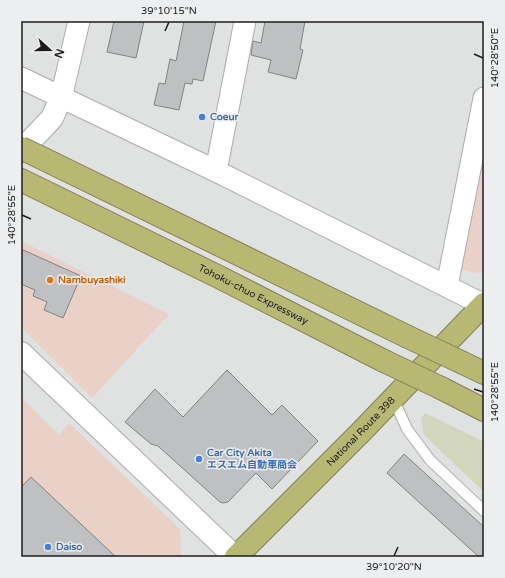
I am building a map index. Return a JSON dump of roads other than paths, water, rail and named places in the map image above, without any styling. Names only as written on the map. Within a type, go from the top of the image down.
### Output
[{"type":"highway","points":[[21,148],[484,373]]},
{"type":"highway","name":"Tohoku-chuo Expressway","points":[[28,184],[484,410]]},
{"type":"highway","name":"National Route 398","points":[[235,557],[484,304]]},
{"type":"street","points":[[21,151],[52,118],[61,98],[79,21]]},
{"type":"street","points":[[216,171],[245,21]]},
{"type":"street","points":[[21,78],[216,171],[484,304]]},
{"type":"street","points":[[446,286],[484,98]]},
{"type":"street","points":[[21,353],[235,557]]},
{"type":"lane","points":[[393,398],[407,429],[430,460],[484,511]]},
{"type":"place","name":"Coeur","points":[[202,117]]},
{"type":"place","name":"Nambuyashiki","points":[[50,280]]},
{"type":"place","name":"Car City Akita エスエム自動車商会","points":[[199,459]]},
{"type":"place","name":"Daiso","points":[[48,547]]}]
